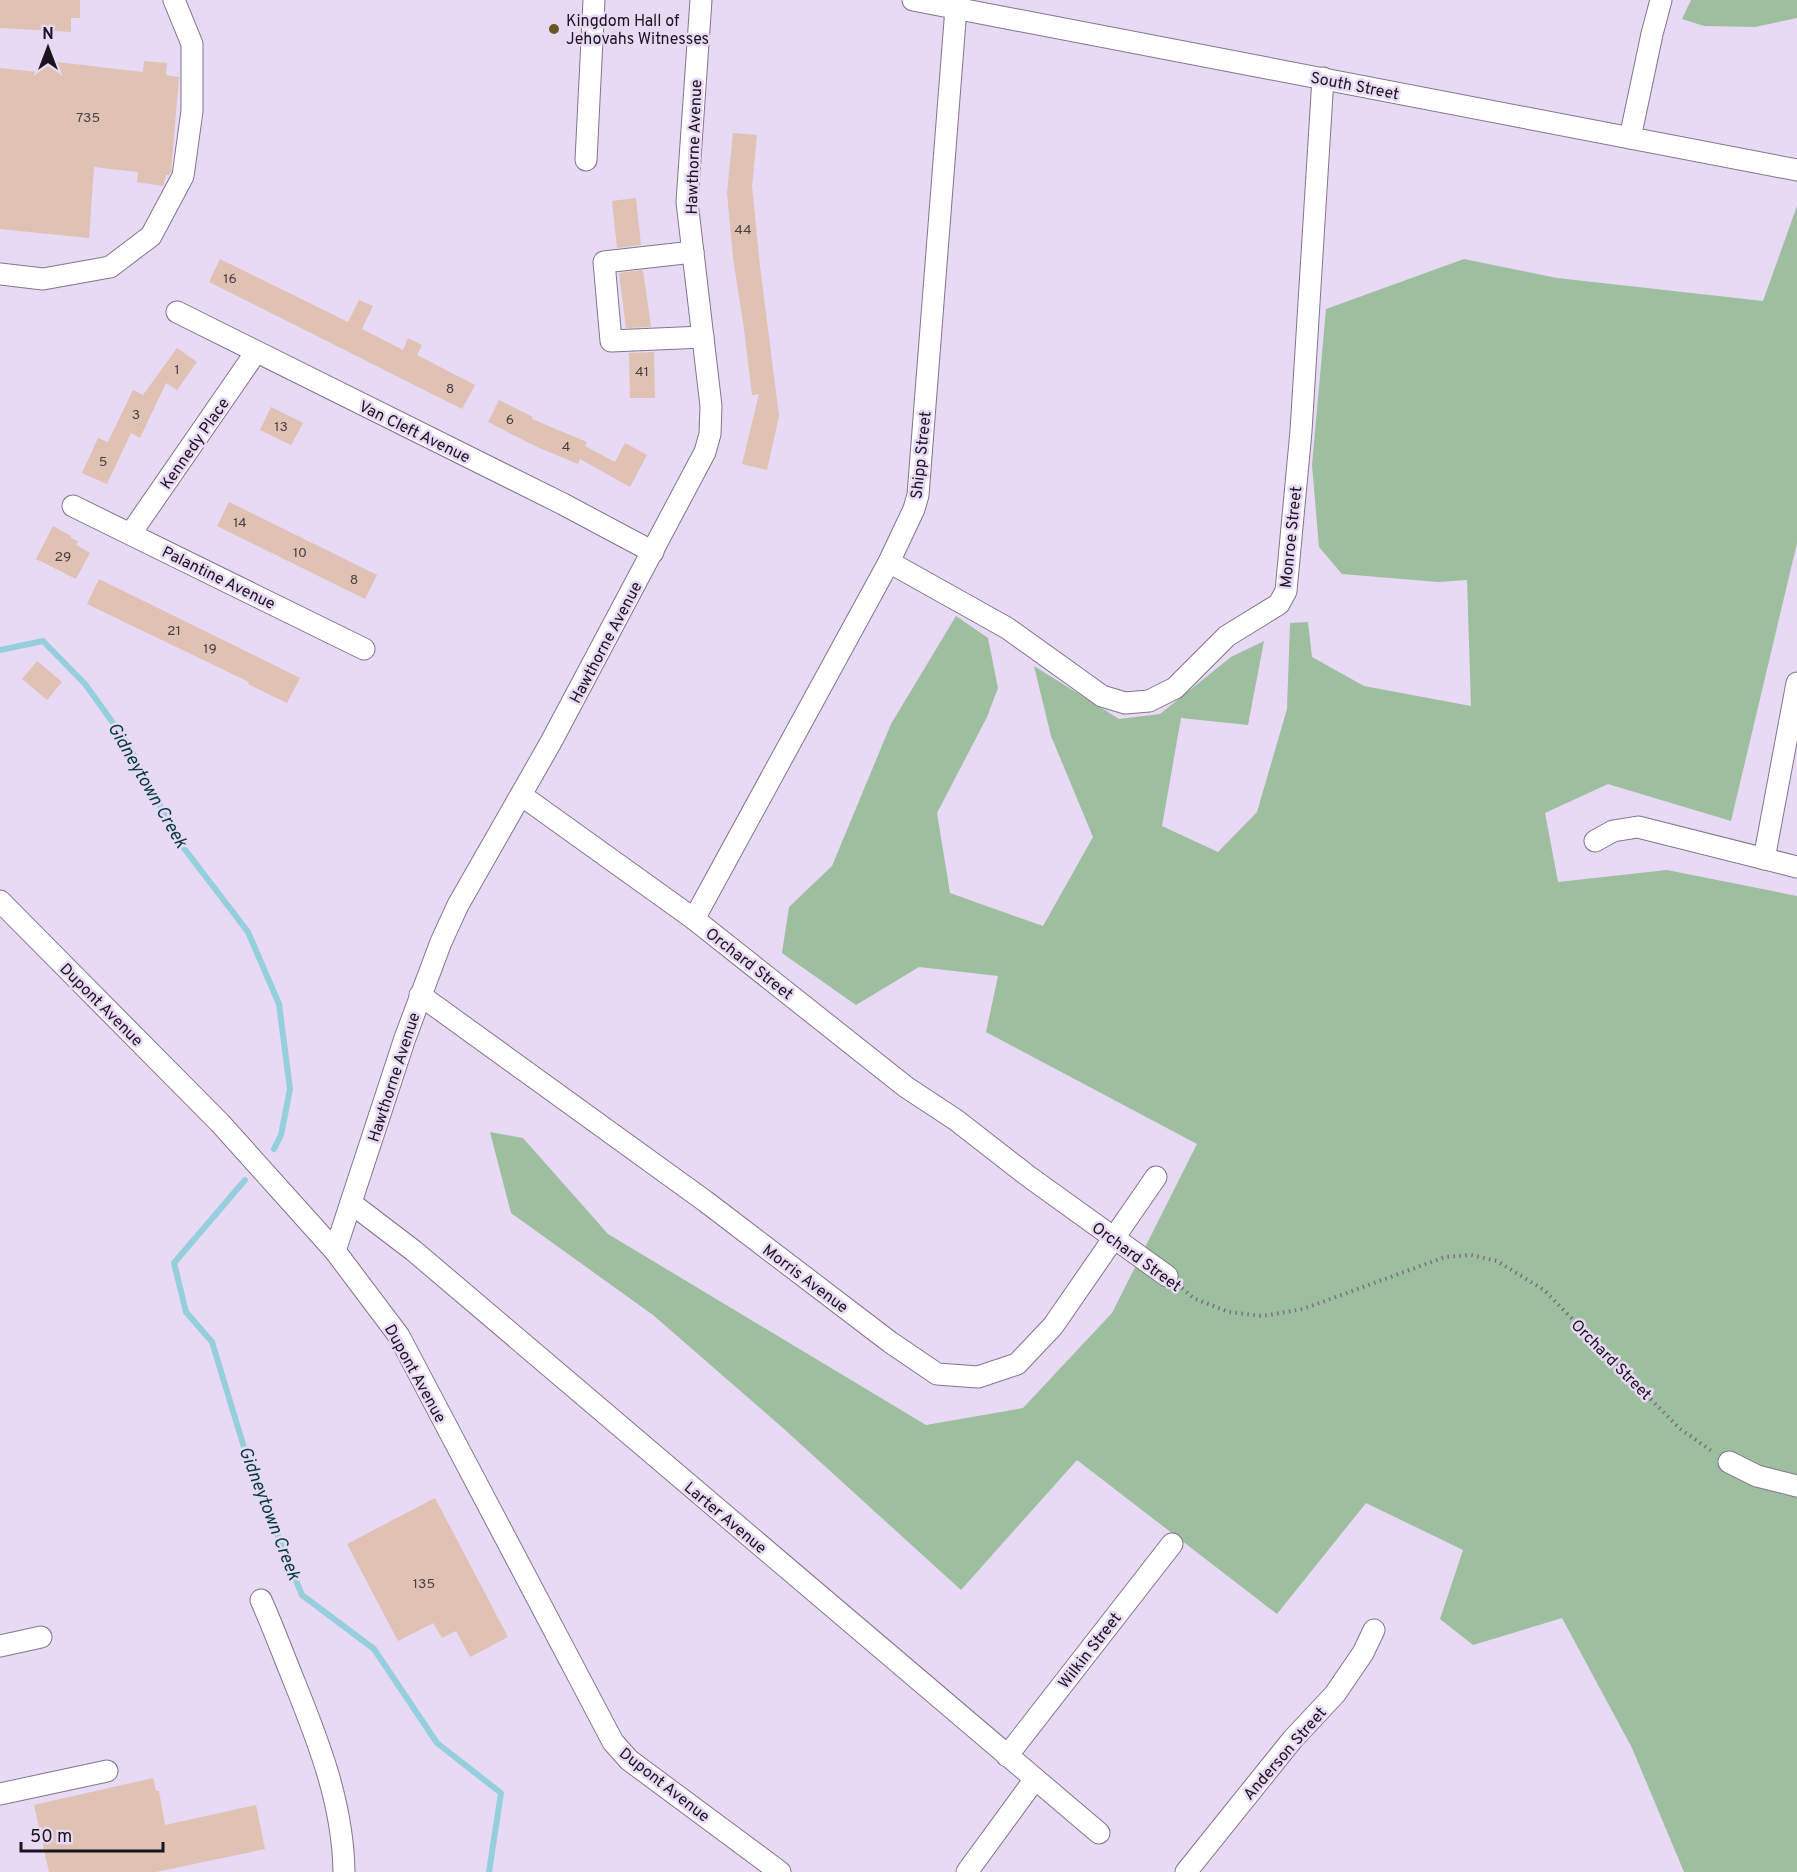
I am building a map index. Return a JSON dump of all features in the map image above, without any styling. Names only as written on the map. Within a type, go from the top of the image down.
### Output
[{"type":"street","points":[[0,274],[43,279],[110,267],[151,236],[183,176],[192,111],[192,44],[174,0]]},
{"type":"street","points":[[586,160],[594,0]]},
{"type":"street","name":"Hawthorne Avenue","points":[[335,1251],[420,995],[458,905],[522,795],[705,452],[710,434],[711,406],[687,202],[701,0]]},
{"type":"street","name":"South Street","points":[[913,0],[1797,170]]},
{"type":"street","points":[[1630,138],[1661,0]]},
{"type":"street","name":"Shipp Street","points":[[694,919],[889,562],[914,509],[918,495],[956,8]]},
{"type":"street","name":"Monroe Street","points":[[889,562],[1007,628],[1102,696],[1125,703],[1149,701],[1175,688],[1227,636],[1279,604],[1286,591],[1301,430],[1323,78]]},
{"type":"street","points":[[693,252],[604,262],[611,341],[703,337]]},
{"type":"street","name":"Van Cleft Avenue","points":[[177,312],[563,504],[653,552]]},
{"type":"street","name":"Kennedy Place","points":[[131,533],[256,352]]},
{"type":"street","name":"Palantine Avenue","points":[[73,506],[364,649]]},
{"type":"street","points":[[1764,858],[1789,766],[1797,683]]},
{"type":"street","name":"Orchard Street","points":[[522,795],[694,919],[906,1087],[956,1120],[1028,1176],[1167,1276]]},
{"type":"street","points":[[1595,841],[1613,831],[1638,827],[1797,867]]},
{"type":"street","name":"Dupont Avenue","points":[[0,901],[220,1123],[335,1251],[399,1336],[613,1742],[629,1760],[780,1872]]},
{"type":"street","name":"Morris Avenue","points":[[420,995],[705,1201],[890,1342],[937,1374],[978,1377],[1017,1364],[1053,1326],[1156,1177]]},
{"type":"street","name":"Larter Avenue","points":[[351,1203],[414,1251],[1099,1833]]},
{"type":"street","points":[[1729,1462],[1757,1476],[1797,1486]]},
{"type":"street","name":"Wilkin Street","points":[[1007,1756],[1172,1544]]},
{"type":"street","points":[[261,1600],[320,1744],[336,1803],[344,1872]]},
{"type":"street","name":"Anderson Street","points":[[1186,1872],[1292,1740],[1335,1694],[1363,1653],[1374,1630]]},
{"type":"street","points":[[0,1646],[41,1637]]},
{"type":"street","points":[[0,1794],[107,1771]]},
{"type":"street","points":[[967,1872],[1035,1779]]},
{"type":"path","name":"Orchard Street","points":[[1167,1276],[1193,1298],[1229,1312],[1262,1317],[1303,1309],[1445,1257],[1471,1255],[1497,1261],[1544,1290],[1679,1428],[1729,1462]]},
{"type":"green space","points":[[1691,0],[1797,0],[1797,18],[1755,27],[1704,26],[1682,19]]},
{"type":"green space","points":[[1797,206],[1797,543],[1731,821],[1608,784],[1545,813],[1558,882],[1667,870],[1797,896],[1797,1872],[1684,1872],[1632,1748],[1562,1618],[1473,1645],[1440,1619],[1463,1550],[1366,1503],[1277,1614],[1077,1460],[961,1590],[784,1429],[653,1315],[511,1213],[490,1132],[523,1138],[608,1234],[926,1425],[1023,1408],[1112,1313],[1197,1144],[986,1032],[998,976],[919,967],[856,1005],[782,953],[789,907],[832,866],[891,724],[956,616],[988,638],[998,688],[987,717],[937,813],[950,893],[1043,926],[1093,837],[1051,736],[1034,666],[1119,719],[1160,714],[1231,657],[1264,641],[1248,725],[1181,718],[1162,826],[1218,852],[1257,812],[1287,709],[1290,623],[1308,622],[1312,657],[1364,686],[1471,706],[1467,580],[1438,582],[1342,574],[1319,547],[1312,465],[1326,309],[1464,259],[1557,278],[1763,301]]},
{"type":"building","points":[[0,0],[80,0],[80,18],[71,18],[71,32],[0,28]]},
{"type":"building","points":[[40,60],[143,72],[144,61],[167,63],[166,75],[179,77],[171,172],[166,175],[163,186],[137,182],[138,172],[94,167],[89,238],[0,229],[0,68],[38,72]]},
{"type":"building","points":[[733,133],[757,135],[752,186],[779,416],[767,470],[742,464],[759,394],[752,395],[733,258],[727,193]]},
{"type":"building","points":[[636,198],[641,245],[617,248],[612,201]]},
{"type":"building","points":[[220,259],[348,322],[359,300],[373,306],[362,329],[403,350],[408,338],[422,345],[417,355],[475,385],[462,409],[209,282]]},
{"type":"building","points":[[643,270],[651,327],[626,328],[619,273]]},
{"type":"building","points":[[177,348],[197,362],[177,390],[166,383],[140,438],[131,433],[107,484],[82,473],[98,438],[108,442],[133,390],[143,395]]},
{"type":"building","points":[[654,352],[655,398],[630,398],[629,353]]},
{"type":"building","points":[[499,400],[533,417],[532,419],[587,442],[585,446],[615,462],[625,443],[647,455],[630,487],[580,459],[578,464],[537,447],[488,422]]},
{"type":"building","points":[[271,407],[303,423],[291,445],[260,430]]},
{"type":"building","points":[[229,502],[377,575],[365,599],[217,526]]},
{"type":"building","points":[[53,526],[78,541],[76,545],[90,553],[76,579],[36,559]]},
{"type":"building","points":[[99,579],[300,678],[287,703],[248,684],[249,682],[87,604]]},
{"type":"building","points":[[37,661],[62,682],[47,700],[22,679]]},
{"type":"building","points":[[435,1498],[508,1637],[470,1657],[456,1631],[442,1638],[433,1623],[398,1641],[347,1544]]},
{"type":"building","points":[[153,1778],[156,1791],[159,1791],[165,1825],[256,1805],[265,1849],[156,1872],[49,1872],[34,1805]]},
{"type":"waterway","name":"Gidneytown Creek","points":[[0,650],[43,641],[85,684],[126,741],[180,843],[248,932],[279,1004],[290,1089],[281,1135],[274,1149]]},
{"type":"waterway","name":"Gidneytown Creek","points":[[245,1180],[174,1263],[186,1312],[212,1342],[250,1467],[302,1595],[374,1649],[437,1743],[501,1793],[489,1872]]},
{"type":"place","name":"Kingdom Hall of Jehovahs Witnesses","points":[[554,29]]}]
